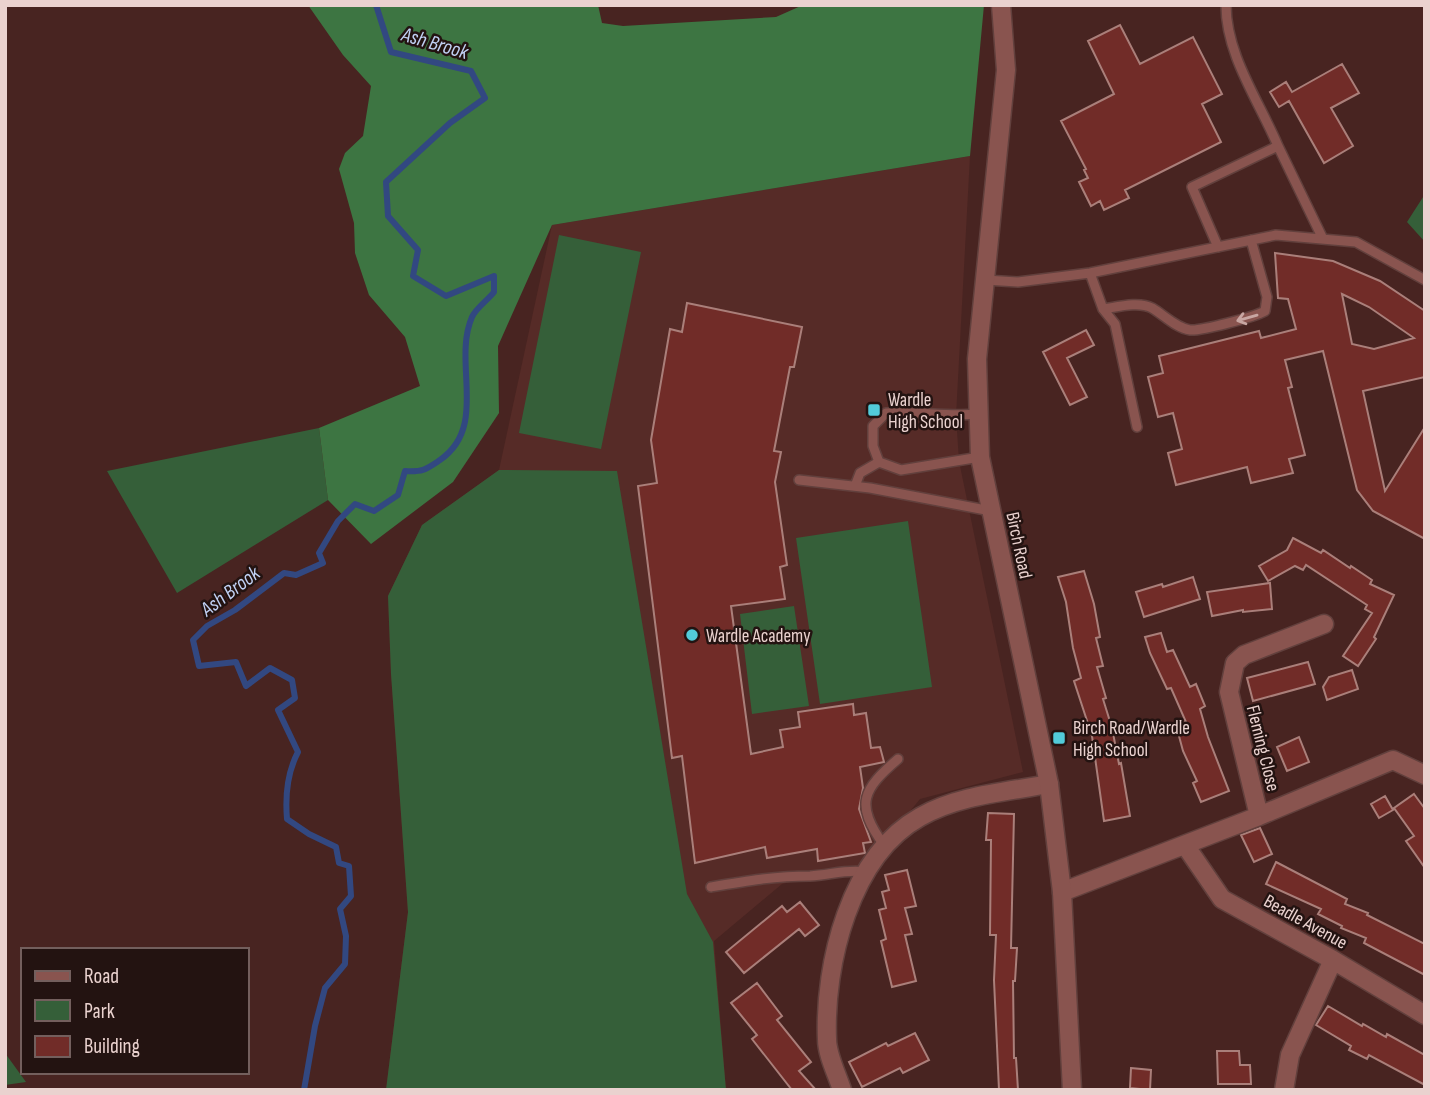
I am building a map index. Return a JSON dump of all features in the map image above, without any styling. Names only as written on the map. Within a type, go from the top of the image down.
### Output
[{"type":"street","name":"Birch Road","points":[[1001,5],[1006,70],[977,359],[980,457],[1049,784],[1062,892],[1072,1090]]},
{"type":"street","name":"Fleming Close","points":[[1259,816],[1229,692],[1235,663],[1244,655],[1324,624]]},
{"type":"street","points":[[1062,892],[1259,816],[1413,766]]},
{"type":"street","points":[[842,1090],[826,1041],[832,963],[842,925],[866,872],[884,845],[919,817],[955,802],[1049,784]]},
{"type":"street","name":"Beadle Avenue","points":[[1185,845],[1222,899],[1333,960],[1425,1015]]},
{"type":"street","points":[[1284,1090],[1290,1055],[1333,960]]},
{"type":"lane","points":[[1226,5],[1226,19],[1237,60],[1323,239]]},
{"type":"lane","points":[[1217,247],[1192,187],[1279,146]]},
{"type":"lane","points":[[985,280],[1018,282],[1090,273],[1276,234],[1356,242],[1425,280]]},
{"type":"lane","points":[[1103,309],[1128,305],[1149,306],[1190,330],[1253,317],[1265,311],[1268,297],[1251,240]]},
{"type":"lane","points":[[1090,273],[1103,309],[1115,324],[1137,427]]},
{"type":"lane","points":[[979,414],[956,416],[912,411],[886,413],[873,426],[873,446],[879,462],[901,470],[980,457]]},
{"type":"lane","points":[[855,486],[860,473],[879,462]]},
{"type":"lane","points":[[799,480],[855,486],[991,511]]},
{"type":"lane","points":[[884,845],[869,817],[866,796],[874,779],[898,759]]},
{"type":"lane","points":[[711,887],[774,876],[811,876],[851,870],[866,872]]},
{"type":"shaded area","name":"Wardle Academy","points":[[970,156],[956,416],[959,461],[1023,772],[920,799],[867,864],[782,884],[714,941],[726,1090],[386,1090],[408,912],[388,596],[422,525],[499,470],[552,225]]},
{"type":"green space","points":[[308,5],[598,5],[602,23],[623,26],[776,17],[803,5],[984,5],[970,156],[552,225],[498,346],[499,413],[453,482],[371,544],[328,500],[319,428],[420,386],[405,337],[369,295],[355,253],[354,223],[339,169],[345,153],[363,136],[371,86],[343,55]]},
{"type":"green space","points":[[1425,194],[1425,242],[1407,222]]},
{"type":"green space","points":[[559,235],[641,252],[601,449],[519,433]]},
{"type":"green space","points":[[319,428],[328,500],[177,593],[107,471]]},
{"type":"green space","points":[[499,470],[617,471],[687,894],[713,942],[726,1090],[386,1090],[408,912],[388,596],[422,525]]},
{"type":"green space","points":[[908,521],[932,687],[820,704],[796,538]]},
{"type":"green space","points":[[794,606],[809,706],[752,714],[740,614]]},
{"type":"green space","points":[[5,1053],[26,1082],[5,1085]]},
{"type":"building","points":[[1120,25],[1140,64],[1193,37],[1222,94],[1202,104],[1221,142],[1125,190],[1129,198],[1104,210],[1100,201],[1091,206],[1079,182],[1088,178],[1084,170],[1086,169],[1061,121],[1114,94],[1088,41]]},
{"type":"building","points":[[1342,64],[1359,93],[1331,108],[1353,146],[1324,163],[1289,101],[1279,107],[1270,92],[1286,82],[1292,92]]},
{"type":"building","points":[[1275,253],[1333,261],[1380,281],[1425,311],[1425,377],[1363,391],[1385,491],[1425,427],[1425,539],[1373,511],[1357,490],[1323,351],[1285,360],[1292,387],[1288,388],[1305,455],[1289,459],[1293,473],[1251,483],[1247,467],[1176,485],[1168,453],[1182,449],[1173,413],[1158,417],[1148,377],[1163,373],[1159,356],[1259,331],[1261,338],[1296,329],[1288,299],[1278,298]],"holes":[[[1342,294],[1369,307],[1414,338],[1374,349],[1352,344]]]},
{"type":"building","points":[[687,303],[802,327],[794,367],[790,367],[774,451],[781,452],[775,482],[787,565],[780,567],[785,599],[731,606],[751,754],[783,747],[780,730],[800,727],[798,712],[853,704],[854,715],[866,713],[871,748],[880,747],[884,762],[860,767],[863,788],[859,809],[871,842],[863,843],[865,853],[818,861],[817,849],[767,858],[765,847],[695,863],[682,756],[672,758],[638,486],[657,483],[651,440],[670,329],[682,332]]},
{"type":"building","points":[[1086,330],[1094,345],[1067,358],[1087,397],[1070,405],[1043,352]]},
{"type":"building","points":[[1293,538],[1321,553],[1323,550],[1372,580],[1370,584],[1394,595],[1374,637],[1376,639],[1358,666],[1343,656],[1372,613],[1365,609],[1367,605],[1306,565],[1303,570],[1295,566],[1268,581],[1259,566],[1287,550]]},
{"type":"building","points":[[1084,571],[1100,637],[1096,638],[1103,666],[1097,667],[1106,698],[1103,699],[1119,764],[1121,763],[1130,816],[1104,821],[1092,736],[1074,681],[1081,678],[1066,602],[1058,577]]},
{"type":"building","points":[[1193,577],[1200,599],[1144,617],[1136,592]]},
{"type":"building","points":[[1270,583],[1272,609],[1243,610],[1212,616],[1207,592]]},
{"type":"building","points":[[1161,633],[1167,652],[1173,650],[1190,687],[1196,684],[1205,706],[1200,709],[1208,737],[1229,791],[1201,802],[1193,783],[1197,781],[1183,751],[1176,725],[1186,722],[1171,688],[1167,689],[1145,637]]},
{"type":"building","points":[[1308,662],[1315,684],[1253,701],[1247,678]]},
{"type":"building","points":[[1352,670],[1358,689],[1327,700],[1323,687],[1329,677]]},
{"type":"building","points":[[1299,737],[1309,762],[1287,771],[1277,747]]},
{"type":"building","points":[[1414,794],[1425,809],[1425,868],[1406,841],[1414,836],[1394,808]]},
{"type":"building","points":[[1385,796],[1393,810],[1379,818],[1371,804]]},
{"type":"building","points":[[988,813],[1014,814],[1011,948],[1017,948],[1013,981],[1014,1058],[1018,1090],[999,1090],[994,980],[996,935],[990,935],[991,840],[986,840]]},
{"type":"building","points":[[1260,828],[1272,854],[1254,862],[1241,835]]},
{"type":"building","points":[[1276,862],[1347,899],[1345,904],[1368,913],[1367,915],[1425,944],[1425,975],[1364,943],[1366,938],[1341,928],[1342,926],[1318,914],[1321,909],[1266,884]]},
{"type":"building","points":[[907,870],[916,906],[905,908],[912,934],[905,935],[916,981],[892,987],[881,941],[886,939],[879,910],[886,908],[882,892],[889,890],[885,875]]},
{"type":"building","points":[[800,902],[819,925],[805,936],[799,929],[744,973],[726,952],[782,906],[787,912]]},
{"type":"building","points":[[757,983],[782,1016],[777,1020],[811,1062],[799,1071],[816,1090],[792,1090],[752,1039],[757,1035],[731,1003]]},
{"type":"building","points":[[1328,1006],[1362,1026],[1363,1024],[1386,1037],[1387,1034],[1425,1055],[1425,1085],[1369,1055],[1367,1059],[1349,1050],[1351,1046],[1316,1025]]},
{"type":"building","points":[[915,1033],[929,1060],[903,1073],[900,1068],[862,1087],[849,1062],[886,1043],[888,1046]]},
{"type":"building","points":[[1217,1051],[1239,1051],[1240,1065],[1250,1065],[1251,1084],[1218,1084]]},
{"type":"building","points":[[1131,1068],[1151,1070],[1150,1090],[1130,1088]]},
{"type":"waterway","name":"Ash Brook","points":[[304,1090],[315,1026],[325,988],[345,964],[346,936],[340,909],[351,896],[349,866],[339,863],[336,847],[309,834],[287,819],[288,784],[298,752],[278,710],[295,698],[292,680],[270,668],[246,686],[236,662],[199,666],[193,640],[207,626],[235,610],[284,573],[296,575],[323,563],[319,553],[338,521],[355,504],[374,511],[398,495],[405,471],[424,470],[440,460],[455,446],[463,430],[467,393],[467,335],[472,317],[494,292],[494,276],[446,296],[413,276],[418,250],[388,216],[386,182],[450,123],[485,98],[471,71],[391,52],[376,5]]},
{"type":"place","name":"Wardle High School","points":[[874,410]]},
{"type":"place","name":"Wardle Academy","points":[[692,635]]},
{"type":"place","name":"Birch Road/Wardle High School","points":[[1059,738]]}]
